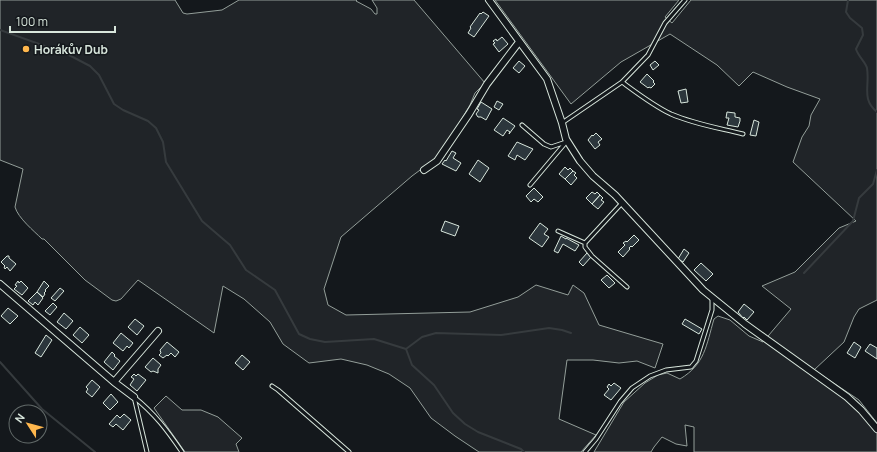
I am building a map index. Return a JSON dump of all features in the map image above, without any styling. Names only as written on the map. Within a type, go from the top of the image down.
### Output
[{"type":"street","points":[[489,0],[546,79],[567,141],[580,161],[593,176],[622,203],[703,290],[745,324],[847,397],[861,410],[877,429]]},
{"type":"street","points":[[424,170],[437,161],[469,114],[487,84],[519,42]]},
{"type":"street","points":[[0,284],[134,398]]},
{"type":"street","points":[[114,382],[158,331]]},
{"type":"lane","points":[[562,123],[622,82],[648,55],[665,23],[685,0]]},
{"type":"lane","points":[[622,82],[672,114],[705,125],[743,134]]},
{"type":"lane","points":[[522,125],[544,144],[551,147],[567,141]]},
{"type":"lane","points":[[530,184],[567,141]]},
{"type":"lane","points":[[585,243],[622,203]]},
{"type":"lane","points":[[558,231],[585,243]]},
{"type":"lane","points":[[585,243],[585,247],[592,256],[627,287]]},
{"type":"lane","points":[[585,452],[596,439],[620,402],[632,388],[650,376],[666,370],[691,367],[696,361],[712,310],[712,298]]},
{"type":"lane","points":[[272,386],[349,452]]},
{"type":"lane","points":[[134,398],[147,452]]},
{"type":"lane","points":[[134,398],[148,408],[160,421],[182,452]]},
{"type":"shaded area","points":[[0,0],[175,0],[183,13],[187,14],[222,10],[239,0],[357,0],[356,1],[377,14],[377,8],[372,0],[414,0],[485,83],[475,93],[470,105],[452,135],[435,159],[412,176],[341,237],[324,289],[328,305],[346,315],[470,312],[518,297],[536,285],[568,295],[573,285],[584,293],[599,325],[663,344],[655,368],[637,361],[619,363],[593,360],[567,360],[559,419],[596,435],[581,452],[479,452],[431,418],[410,388],[389,374],[367,365],[341,359],[309,363],[283,344],[270,322],[244,299],[223,286],[214,333],[138,280],[121,299],[116,301],[112,300],[85,280],[44,239],[42,239],[19,216],[15,207],[23,169],[0,160]]},
{"type":"shaded area","points":[[495,0],[679,0],[665,17],[672,23],[691,0],[877,0],[877,300],[859,309],[854,317],[844,342],[814,370],[859,400],[877,423],[877,452],[694,452],[694,427],[685,425],[687,446],[676,444],[662,437],[651,452],[594,452],[624,402],[645,383],[658,375],[667,373],[680,379],[695,367],[703,354],[714,319],[718,316],[730,320],[749,336],[763,342],[791,309],[762,286],[795,272],[839,228],[856,221],[793,162],[802,137],[809,126],[811,115],[820,99],[787,87],[753,72],[739,86],[717,65],[670,34],[621,62],[571,104]]},
{"type":"shaded area","points":[[166,396],[182,410],[201,410],[218,417],[242,438],[236,444],[239,452],[185,452],[154,408]]},
{"type":"building","points":[[483,12],[489,16],[474,37],[468,33],[471,28],[470,27],[480,13],[481,14]]},
{"type":"building","points":[[502,37],[508,44],[499,52],[493,44],[495,43],[493,41],[496,39],[497,41]]},
{"type":"building","points":[[519,61],[525,66],[519,73],[513,68]]},
{"type":"building","points":[[655,61],[659,65],[653,70],[650,65]]},
{"type":"building","points":[[647,74],[655,84],[651,88],[648,88],[640,82]]},
{"type":"building","points":[[686,89],[688,102],[681,103],[678,91]]},
{"type":"building","points":[[497,101],[503,104],[499,110],[494,107]]},
{"type":"building","points":[[481,102],[492,109],[486,120],[478,117],[476,114],[479,110],[477,109]]},
{"type":"building","points":[[727,112],[735,113],[735,117],[740,118],[738,127],[727,125],[729,118],[726,118]]},
{"type":"building","points":[[503,118],[515,126],[509,134],[510,132],[507,130],[503,136],[494,130]]},
{"type":"building","points":[[754,120],[759,122],[756,136],[750,135]]},
{"type":"building","points":[[596,133],[602,139],[598,142],[600,145],[595,149],[588,140]]},
{"type":"building","points":[[517,142],[533,149],[525,160],[517,155],[515,160],[508,156]]},
{"type":"building","points":[[452,151],[456,153],[453,158],[461,163],[456,171],[442,164],[445,160],[446,161]]},
{"type":"building","points":[[478,160],[489,168],[480,182],[469,174]]},
{"type":"building","points":[[565,167],[568,170],[570,168],[573,171],[565,179],[559,174]]},
{"type":"building","points":[[573,171],[576,173],[574,175],[577,178],[571,185],[565,179]]},
{"type":"building","points":[[534,188],[543,197],[538,202],[534,199],[531,202],[526,196]]},
{"type":"building","points":[[592,192],[595,194],[597,192],[600,195],[592,204],[586,198]]},
{"type":"building","points":[[600,195],[603,198],[601,200],[604,202],[598,209],[592,204]]},
{"type":"building","points":[[445,221],[459,226],[455,236],[441,231]]},
{"type":"building","points":[[540,223],[548,229],[544,234],[549,237],[542,247],[529,238]]},
{"type":"building","points":[[634,235],[639,240],[629,248],[630,249],[623,257],[618,252],[625,245],[623,243],[626,241],[627,242]]},
{"type":"building","points":[[561,236],[579,245],[575,251],[563,244],[558,253],[554,251]]},
{"type":"building","points":[[684,249],[689,253],[683,262],[678,259]]},
{"type":"building","points":[[587,253],[591,257],[583,266],[579,262]]},
{"type":"building","points":[[9,256],[9,258],[16,264],[10,271],[7,267],[5,269],[5,266],[1,262]]},
{"type":"building","points":[[701,263],[713,274],[706,281],[694,270]]},
{"type":"building","points":[[607,275],[615,283],[609,288],[601,280]]},
{"type":"building","points":[[18,281],[19,283],[21,281],[28,288],[22,295],[14,289],[17,286],[15,285]]},
{"type":"building","points":[[44,281],[49,286],[45,290],[46,291],[43,297],[37,292]]},
{"type":"building","points":[[60,288],[64,291],[55,301],[51,298]]},
{"type":"building","points":[[37,292],[43,298],[38,305],[35,302],[33,305],[28,301]]},
{"type":"building","points":[[53,303],[57,307],[50,315],[45,311]]},
{"type":"building","points":[[744,304],[754,312],[747,320],[738,312]]},
{"type":"building","points":[[8,308],[18,316],[10,324],[1,316]]},
{"type":"building","points":[[64,313],[73,321],[66,329],[57,322]]},
{"type":"building","points":[[135,319],[144,326],[137,335],[128,327]]},
{"type":"building","points":[[685,319],[702,329],[699,334],[682,324]]},
{"type":"building","points":[[80,327],[89,335],[82,343],[73,335]]},
{"type":"building","points":[[121,333],[133,343],[129,348],[127,346],[123,351],[113,343]]},
{"type":"building","points":[[46,335],[52,340],[41,357],[35,353]]},
{"type":"building","points":[[167,342],[179,352],[175,357],[171,353],[163,358],[159,355],[161,353],[160,350]]},
{"type":"building","points":[[854,342],[861,347],[855,358],[847,353]]},
{"type":"building","points":[[870,344],[877,348],[877,359],[865,351]]},
{"type":"building","points":[[112,352],[120,361],[113,370],[104,362]]},
{"type":"building","points":[[242,355],[250,362],[243,370],[235,363]]},
{"type":"building","points":[[153,358],[161,365],[158,369],[158,373],[153,371],[151,372],[145,367]]},
{"type":"building","points":[[134,374],[136,376],[138,374],[146,380],[137,391],[130,385],[134,379],[131,377]]},
{"type":"building","points":[[92,380],[100,387],[92,397],[86,392],[88,389],[86,387]]},
{"type":"building","points":[[614,383],[621,388],[611,400],[604,395],[609,389],[607,387],[609,384],[611,386]]},
{"type":"building","points":[[111,394],[118,402],[110,410],[103,403]]},
{"type":"building","points":[[124,414],[131,420],[123,430],[116,424],[113,427],[109,424],[117,415],[120,418]]},
{"type":"waterway","points":[[848,0],[846,12],[850,18],[862,28],[863,35],[856,49],[867,68],[867,92],[869,102],[877,112]]},
{"type":"waterway","points":[[0,30],[67,54],[90,66],[99,75],[114,104],[123,110],[148,121],[156,128],[163,142],[166,162],[202,221],[230,245],[246,270],[275,290],[299,334],[310,339],[325,342],[374,339],[406,349],[422,337],[436,333],[501,335],[549,328],[571,333]]},
{"type":"waterway","points":[[804,273],[853,221],[859,198],[873,184],[877,170]]},
{"type":"waterway","points":[[406,349],[412,365],[434,385],[453,413],[465,424],[478,432],[521,449],[524,452]]},
{"type":"waterway","points":[[0,362],[42,409],[95,452]]},
{"type":"place","name":"Horákův Dub","points":[[26,49]]}]
